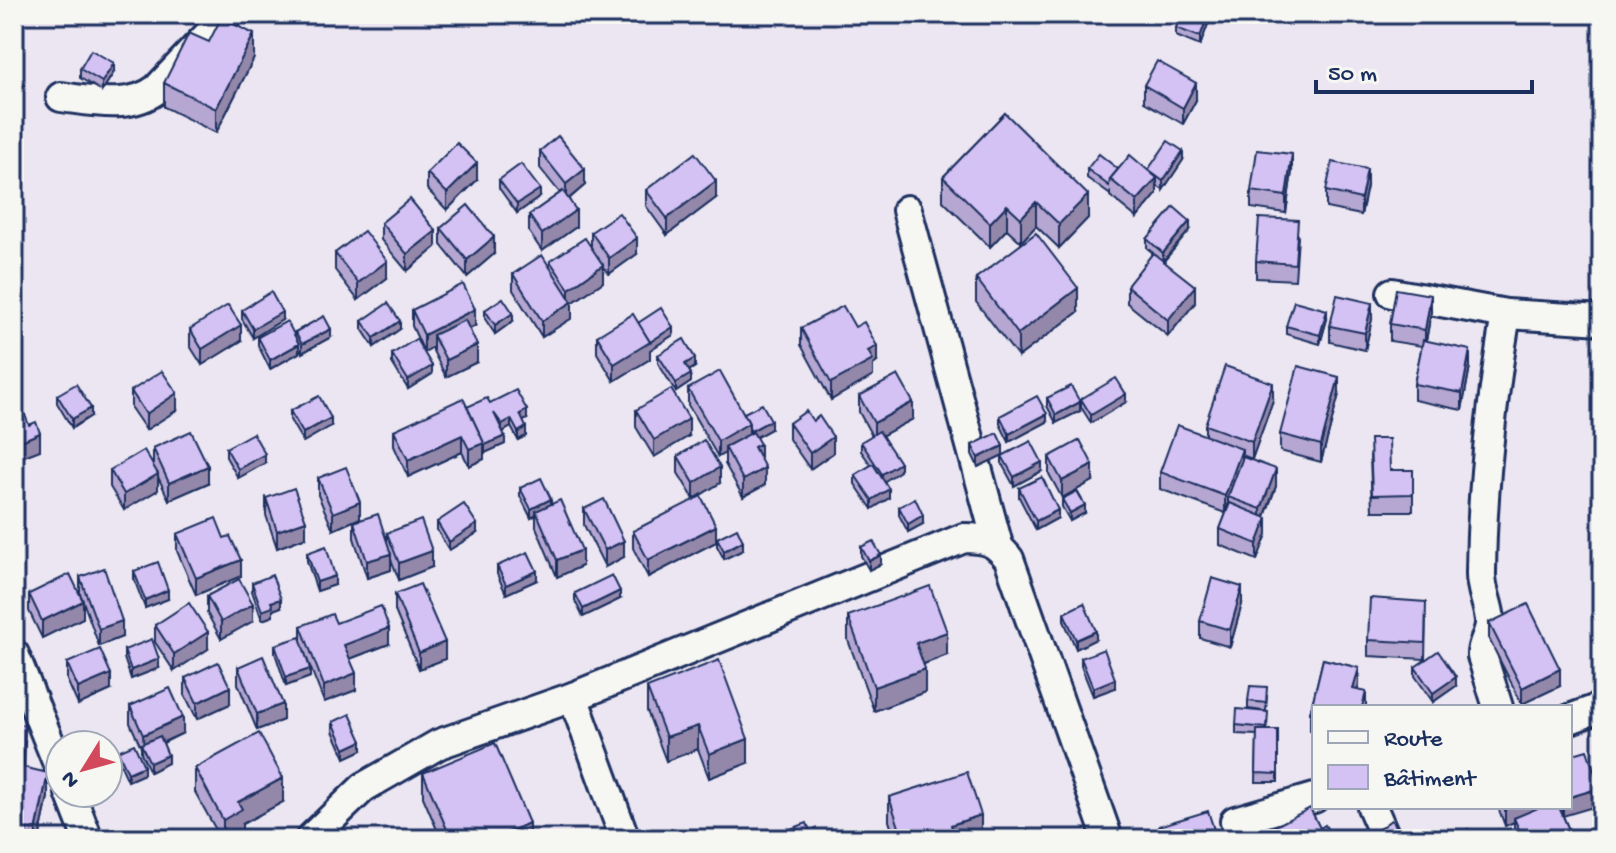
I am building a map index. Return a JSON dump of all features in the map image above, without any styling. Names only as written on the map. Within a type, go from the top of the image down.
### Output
[{"type":"street","points":[[61,97],[128,103],[146,98],[228,14]]},
{"type":"street","points":[[907,210],[998,545],[1009,559],[1108,839]]},
{"type":"street","points":[[1392,293],[1506,314],[1602,320]]},
{"type":"street","points":[[1497,705],[1481,649],[1489,632],[1490,621],[1480,575],[1492,397],[1506,314]]},
{"type":"street","points":[[310,839],[364,787],[406,761],[453,739],[573,697],[964,538],[984,538],[998,545]]},
{"type":"street","points":[[14,654],[44,729]]},
{"type":"street","points":[[573,697],[625,839]]},
{"type":"street","points":[[1572,718],[1602,707]]},
{"type":"street","points":[[1235,821],[1312,799]]},
{"type":"street","points":[[76,809],[88,839]]},
{"type":"street","points":[[1373,809],[1386,839]]},
{"type":"building","points":[[1181,14],[1208,15],[1200,37],[1176,28]]},
{"type":"building","points":[[221,18],[254,34],[216,109],[164,83],[189,33],[209,42]]},
{"type":"building","points":[[91,50],[114,63],[102,82],[80,69]]},
{"type":"building","points":[[1157,61],[1196,83],[1183,108],[1144,85]]},
{"type":"building","points":[[14,97],[21,101],[14,114]]},
{"type":"building","points":[[1005,113],[1088,195],[1059,224],[1036,202],[1021,218],[1007,205],[990,223],[943,177]]},
{"type":"building","points":[[558,136],[585,169],[566,184],[540,151]]},
{"type":"building","points":[[1168,141],[1183,151],[1163,181],[1148,170]]},
{"type":"building","points":[[457,143],[477,163],[447,193],[427,173]]},
{"type":"building","points":[[1257,150],[1292,154],[1286,196],[1251,191]]},
{"type":"building","points":[[695,153],[716,181],[667,218],[646,190]]},
{"type":"building","points":[[1099,154],[1118,169],[1109,186],[1087,169]]},
{"type":"building","points":[[1130,155],[1157,178],[1137,201],[1110,179]]},
{"type":"building","points":[[1332,162],[1367,169],[1361,199],[1326,191]]},
{"type":"building","points":[[521,164],[540,189],[517,204],[499,180]]},
{"type":"building","points":[[563,191],[576,210],[542,234],[529,215]]},
{"type":"building","points":[[410,199],[436,231],[407,254],[381,223]]},
{"type":"building","points":[[468,205],[494,237],[467,260],[441,228]]},
{"type":"building","points":[[1174,207],[1190,221],[1163,253],[1147,239]]},
{"type":"building","points":[[619,213],[637,238],[609,258],[591,232]]},
{"type":"building","points":[[1259,218],[1298,220],[1295,264],[1256,261]]},
{"type":"building","points":[[364,231],[387,261],[358,283],[335,253]]},
{"type":"building","points":[[1036,233],[1078,288],[1018,334],[976,278]]},
{"type":"building","points":[[585,238],[603,265],[569,289],[550,261]]},
{"type":"building","points":[[1153,253],[1195,286],[1168,320],[1127,286]]},
{"type":"building","points":[[542,255],[572,302],[542,321],[513,274]]},
{"type":"building","points":[[463,284],[475,309],[424,335],[412,310]]},
{"type":"building","points":[[1396,289],[1431,295],[1425,330],[1390,324]]},
{"type":"building","points":[[271,292],[282,312],[253,329],[242,310]]},
{"type":"building","points":[[1337,295],[1372,303],[1365,333],[1330,326]]},
{"type":"building","points":[[503,298],[513,313],[495,325],[485,310]]},
{"type":"building","points":[[1294,301],[1327,310],[1320,335],[1286,326]]},
{"type":"building","points":[[388,303],[400,321],[374,338],[362,321]]},
{"type":"building","points":[[228,305],[241,325],[202,349],[190,329]]},
{"type":"building","points":[[843,306],[855,327],[864,322],[877,346],[868,351],[873,360],[831,383],[801,328]]},
{"type":"building","points":[[661,308],[673,327],[650,342],[638,323]]},
{"type":"building","points":[[633,314],[650,342],[614,364],[597,336]]},
{"type":"building","points":[[324,316],[331,329],[302,344],[295,332]]},
{"type":"building","points":[[465,320],[477,345],[446,360],[433,335]]},
{"type":"building","points":[[287,321],[299,344],[270,360],[258,337]]},
{"type":"building","points":[[416,339],[432,366],[408,380],[392,354]]},
{"type":"building","points":[[684,339],[695,358],[685,364],[691,374],[676,383],[658,355]]},
{"type":"building","points":[[1423,340],[1470,350],[1462,393],[1414,384]]},
{"type":"building","points":[[1225,366],[1273,383],[1252,442],[1205,425]]},
{"type":"building","points":[[1298,366],[1339,377],[1321,445],[1280,434]]},
{"type":"building","points":[[162,371],[177,393],[146,414],[131,391]]},
{"type":"building","points":[[720,371],[749,423],[718,441],[688,389]]},
{"type":"building","points":[[898,375],[913,402],[874,423],[859,396]]},
{"type":"building","points":[[1116,378],[1126,394],[1091,415],[1081,399]]},
{"type":"building","points":[[76,384],[91,408],[72,419],[57,395]]},
{"type":"building","points":[[1071,386],[1080,402],[1056,415],[1047,398]]},
{"type":"building","points":[[671,389],[689,419],[654,440],[636,410]]},
{"type":"building","points":[[516,390],[527,410],[520,414],[526,427],[518,432],[511,419],[502,424],[494,413],[505,436],[485,445],[467,407],[487,398],[490,403]]},
{"type":"building","points":[[319,396],[331,418],[303,433],[290,411]]},
{"type":"building","points":[[1037,396],[1047,414],[1009,434],[1000,416]]},
{"type":"building","points":[[463,398],[484,443],[469,449],[462,435],[408,460],[394,430]]},
{"type":"building","points":[[762,404],[771,420],[751,431],[744,413]]},
{"type":"building","points":[[23,410],[29,425],[36,422],[40,433],[14,444],[14,414]]},
{"type":"building","points":[[806,411],[813,421],[819,416],[833,437],[810,453],[789,423]]},
{"type":"building","points":[[1177,425],[1242,449],[1225,496],[1160,472]]},
{"type":"building","points":[[191,431],[208,466],[169,483],[153,448]]},
{"type":"building","points":[[879,431],[900,463],[882,474],[861,442]]},
{"type":"building","points":[[753,432],[760,444],[754,447],[765,468],[743,480],[725,447]]},
{"type":"building","points":[[253,433],[265,454],[238,469],[226,448]]},
{"type":"building","points":[[997,433],[1003,446],[978,458],[972,445]]},
{"type":"building","points":[[1370,439],[1389,439],[1390,470],[1413,470],[1413,494],[1372,495]]},
{"type":"building","points":[[704,440],[720,467],[694,483],[678,456]]},
{"type":"building","points":[[1080,440],[1093,465],[1062,481],[1049,457]]},
{"type":"building","points":[[1031,441],[1042,462],[1014,477],[1002,456]]},
{"type":"building","points":[[144,450],[158,474],[124,494],[110,470]]},
{"type":"building","points":[[1243,457],[1276,469],[1261,509],[1228,497]]},
{"type":"building","points":[[873,464],[889,489],[872,500],[855,475]]},
{"type":"building","points":[[346,467],[360,502],[333,513],[318,478]]},
{"type":"building","points":[[1042,477],[1058,510],[1036,521],[1019,488]]},
{"type":"building","points":[[541,478],[551,499],[531,509],[520,488]]},
{"type":"building","points":[[294,488],[306,521],[277,531],[266,498]]},
{"type":"building","points":[[1077,491],[1085,505],[1070,513],[1062,499]]},
{"type":"building","points":[[701,496],[716,526],[648,560],[633,531]]},
{"type":"building","points":[[915,498],[923,515],[908,524],[899,507]]},
{"type":"building","points":[[604,499],[624,541],[605,550],[584,509]]},
{"type":"building","points":[[560,500],[582,550],[557,560],[536,511]]},
{"type":"building","points":[[1230,503],[1267,518],[1257,544],[1220,529]]},
{"type":"building","points":[[464,504],[477,524],[449,542],[437,522]]},
{"type":"building","points":[[378,514],[391,554],[367,561],[354,522]]},
{"type":"building","points":[[216,518],[224,538],[230,536],[241,560],[196,578],[177,534]]},
{"type":"building","points":[[421,520],[432,551],[399,563],[387,533]]},
{"type":"building","points":[[737,528],[743,541],[724,551],[717,538]]},
{"type":"building","points":[[873,541],[881,555],[869,561],[861,547]]},
{"type":"building","points":[[326,546],[335,576],[317,582],[307,553]]},
{"type":"building","points":[[528,552],[537,571],[506,585],[497,566]]},
{"type":"building","points":[[158,562],[168,590],[145,600],[134,571]]},
{"type":"building","points":[[104,568],[122,621],[99,629],[80,577]]},
{"type":"building","points":[[70,574],[83,601],[42,621],[29,594]]},
{"type":"building","points":[[272,575],[281,599],[271,602],[273,607],[262,611],[252,583]]},
{"type":"building","points":[[612,575],[620,591],[583,609],[575,593]]},
{"type":"building","points":[[1212,578],[1242,587],[1230,630],[1200,621]]},
{"type":"building","points":[[239,579],[253,604],[221,622],[207,596]]},
{"type":"building","points":[[420,584],[445,642],[419,653],[395,594]]},
{"type":"building","points":[[930,586],[947,632],[916,643],[925,669],[874,687],[848,616]]},
{"type":"building","points":[[1370,598],[1426,602],[1425,643],[1368,640]]},
{"type":"building","points":[[189,603],[208,632],[174,654],[155,625]]},
{"type":"building","points":[[1084,603],[1096,631],[1076,640],[1064,613]]},
{"type":"building","points":[[1528,604],[1560,669],[1522,688],[1489,623]]},
{"type":"building","points":[[381,606],[389,628],[344,645],[356,673],[324,686],[301,626],[332,614],[336,623]]},
{"type":"building","points":[[300,637],[310,669],[286,677],[275,645]]},
{"type":"building","points":[[152,639],[159,659],[131,670],[124,650]]},
{"type":"building","points":[[100,649],[111,674],[78,688],[67,663]]},
{"type":"building","points":[[1104,649],[1115,679],[1093,688],[1081,658]]},
{"type":"building","points":[[1438,651],[1456,677],[1433,693],[1415,667]]},
{"type":"building","points":[[263,656],[283,704],[257,714],[238,667]]},
{"type":"building","points":[[1323,659],[1359,668],[1353,689],[1366,692],[1363,705],[1312,705],[1310,713]]},
{"type":"building","points":[[719,660],[748,739],[709,754],[698,726],[666,737],[647,688]]},
{"type":"building","points":[[218,662],[230,687],[197,703],[185,678]]},
{"type":"building","points":[[1250,686],[1267,687],[1266,703],[1248,701]]},
{"type":"building","points":[[170,688],[183,717],[143,735],[130,706]]},
{"type":"building","points":[[1237,709],[1268,712],[1267,728],[1236,725]]},
{"type":"building","points":[[350,714],[362,741],[345,749],[333,722]]},
{"type":"building","points":[[14,724],[25,725],[23,763],[14,763]]},
{"type":"building","points":[[1257,730],[1278,730],[1278,774],[1256,773]]},
{"type":"building","points":[[259,733],[283,778],[238,802],[242,809],[223,820],[195,768]]},
{"type":"building","points":[[160,736],[168,755],[150,763],[141,744]]},
{"type":"building","points":[[495,743],[529,823],[492,839],[451,839],[423,773]]},
{"type":"building","points":[[134,744],[144,766],[128,773],[124,764],[124,748]]},
{"type":"building","points":[[1587,750],[1600,788],[1572,796],[1572,754]]},
{"type":"building","points":[[14,765],[44,772],[44,792],[36,831],[14,826]]},
{"type":"building","points":[[967,772],[981,815],[951,825],[955,839],[903,839],[889,797]]},
{"type":"building","points":[[1310,808],[1320,828],[1325,825],[1333,839],[1273,839],[1268,830]]},
{"type":"building","points":[[1535,809],[1560,809],[1573,839],[1523,839],[1514,818]]},
{"type":"building","points":[[1208,811],[1217,839],[1163,839],[1159,826]]},
{"type":"building","points":[[1391,820],[1405,839],[1380,839],[1375,832]]},
{"type":"building","points":[[807,823],[813,839],[763,839]]},
{"type":"building","points":[[1468,829],[1473,839],[1446,839]]},
{"type":"building","points":[[213,830],[216,839],[191,839]]},
{"type":"building","points":[[1483,833],[1486,839],[1472,838]]}]
